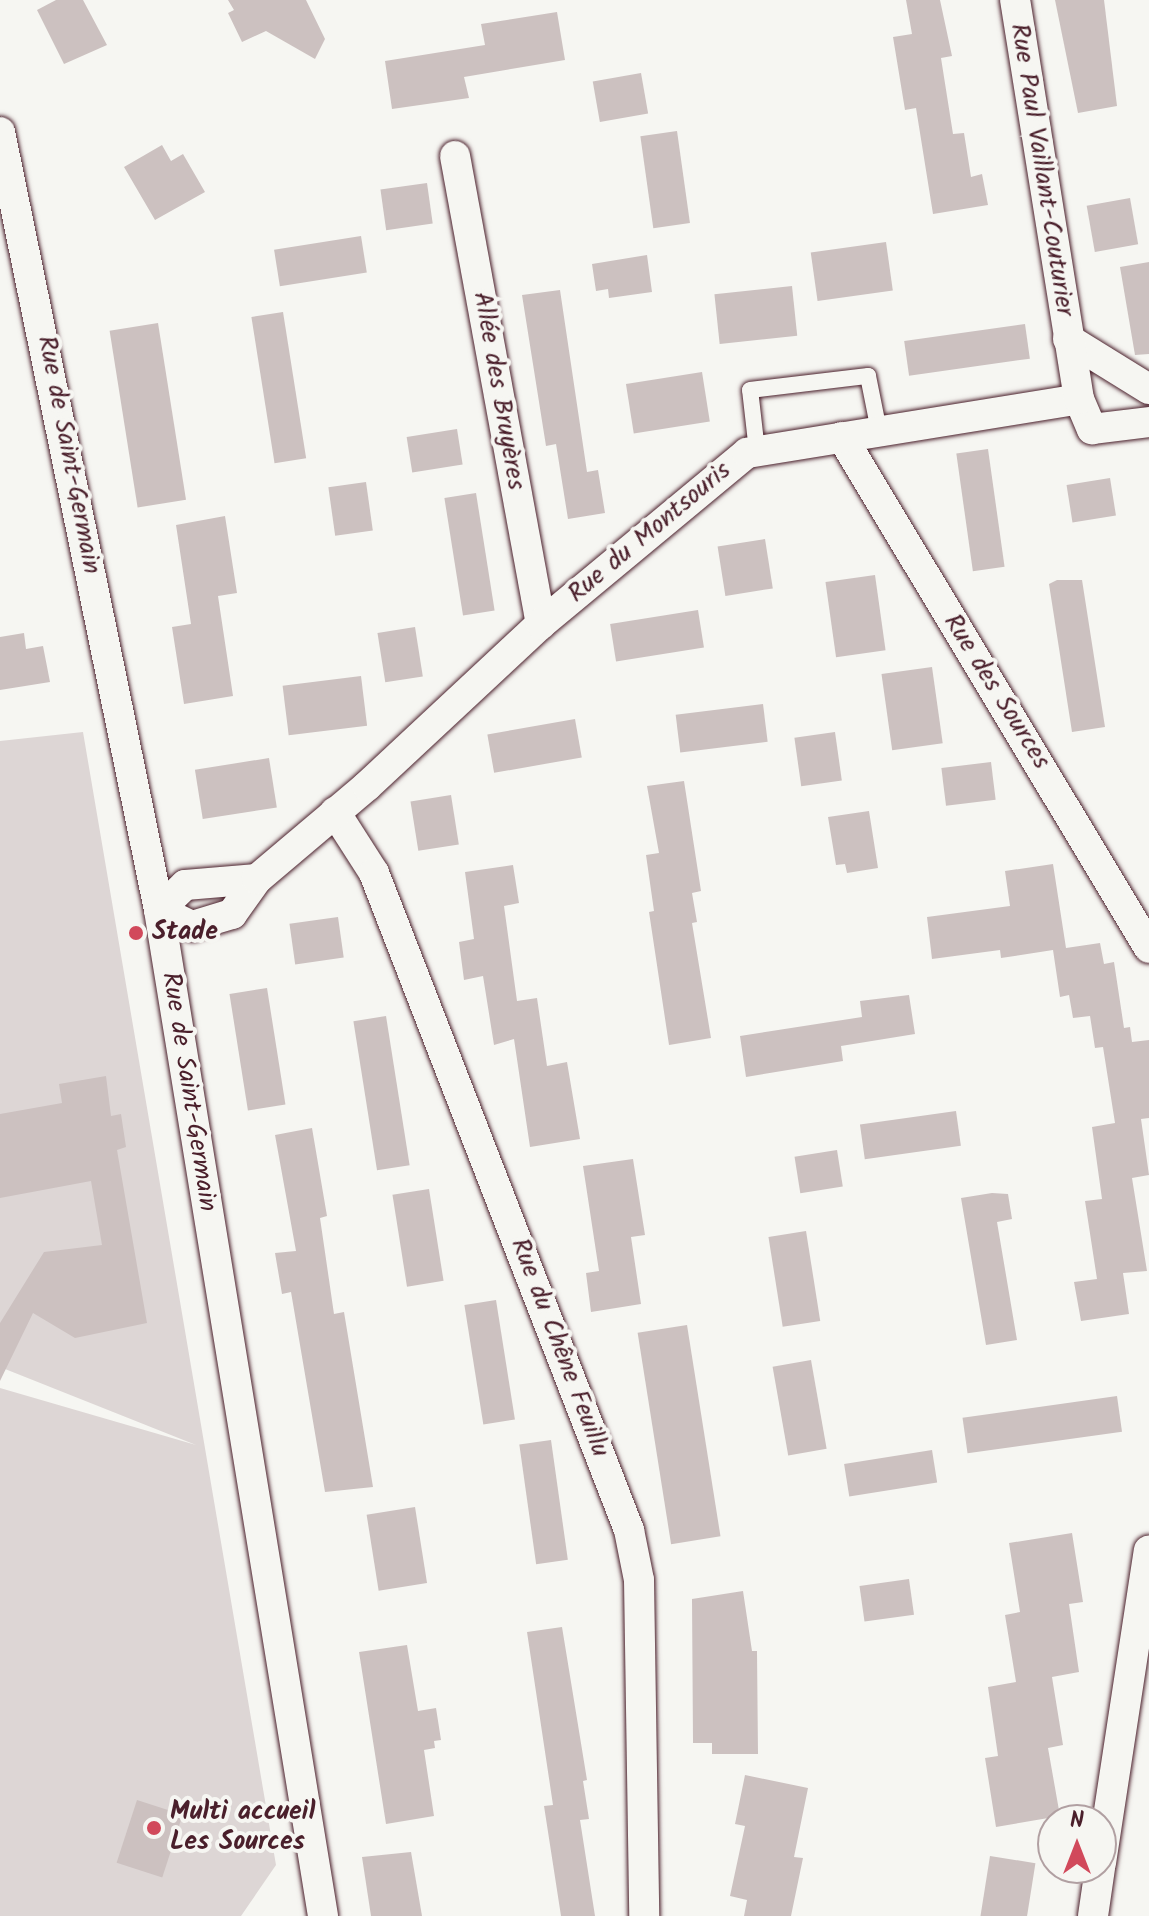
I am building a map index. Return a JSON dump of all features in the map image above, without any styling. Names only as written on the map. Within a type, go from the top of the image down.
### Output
[{"type":"street","name":"Rue Paul Vaillant-Couturier","points":[[1015,0],[1068,339]]},
{"type":"street","name":"Rue de Saint-Germain","points":[[0,132],[159,910],[323,1916]]},
{"type":"street","name":"Allée des Bruyères","points":[[455,156],[541,624]]},
{"type":"street","points":[[1068,339],[1149,389]]},
{"type":"street","points":[[1068,339],[1079,399],[1092,429],[1149,422]]},
{"type":"street","name":"Rue du Montsouris","points":[[159,910],[185,885],[257,879],[541,624],[747,453],[1079,399]]},
{"type":"street","name":"Rue des Sources","points":[[842,437],[1149,948]]},
{"type":"street","name":"Rue du Chêne Feuillu","points":[[335,812],[374,873],[629,1530],[639,1580],[644,1916]]},
{"type":"street","points":[[1115,1804],[1139,1693],[1149,1551]]},
{"type":"street","points":[[1093,1916],[1098,1884]]},
{"type":"lane","points":[[757,451],[750,390],[868,376],[879,431]]},
{"type":"shaded area","points":[[83,732],[276,1865],[241,1916],[0,1916],[0,1388],[196,1445],[0,1367],[0,741]]},
{"type":"building","points":[[56,0],[83,0],[107,45],[64,64],[37,10]]},
{"type":"building","points":[[228,0],[306,0],[325,39],[315,59],[266,31],[242,42],[228,13],[234,10]]},
{"type":"building","points":[[906,0],[940,0],[952,56],[941,58],[953,134],[964,133],[971,177],[982,174],[988,205],[933,214],[916,108],[905,110],[893,37],[912,34]]},
{"type":"building","points":[[1055,0],[1104,0],[1117,106],[1078,113]]},
{"type":"building","points":[[557,12],[565,60],[464,77],[469,98],[392,109],[385,61],[485,45],[481,24]]},
{"type":"building","points":[[641,73],[648,113],[600,122],[593,82]]},
{"type":"building","points":[[677,131],[690,223],[653,228],[640,136]]},
{"type":"building","points":[[162,145],[171,161],[183,154],[205,192],[155,220],[124,167]]},
{"type":"building","points":[[427,183],[433,224],[386,230],[380,190]]},
{"type":"building","points":[[1130,198],[1138,244],[1095,252],[1087,206]]},
{"type":"building","points":[[361,236],[367,273],[280,286],[274,250]]},
{"type":"building","points":[[886,242],[893,291],[818,301],[811,253]]},
{"type":"building","points":[[647,255],[652,292],[609,298],[608,289],[596,291],[592,264]]},
{"type":"building","points":[[1149,262],[1149,354],[1135,355],[1120,267]]},
{"type":"building","points":[[792,286],[797,336],[720,344],[714,294]]},
{"type":"building","points":[[560,290],[587,472],[598,470],[605,513],[568,519],[556,444],[546,446],[522,295]]},
{"type":"building","points":[[283,312],[306,458],[275,463],[251,317]]},
{"type":"building","points":[[158,323],[186,500],[138,507],[110,331]]},
{"type":"building","points":[[1025,324],[1030,359],[909,376],[904,341]]},
{"type":"building","points":[[702,372],[710,421],[634,433],[626,384]]},
{"type":"building","points":[[457,429],[463,465],[412,473],[407,437]]},
{"type":"building","points":[[988,449],[1005,567],[973,571],[956,453]]},
{"type":"building","points":[[1110,478],[1116,516],[1072,522],[1067,485]]},
{"type":"building","points":[[366,482],[373,531],[335,536],[328,487]]},
{"type":"building","points":[[476,493],[495,611],[463,616],[444,498]]},
{"type":"building","points":[[225,516],[237,593],[218,596],[233,696],[184,704],[172,627],[191,624],[176,525]]},
{"type":"building","points":[[765,539],[773,588],[725,596],[718,547]]},
{"type":"building","points":[[875,575],[886,650],[836,657],[825,582]]},
{"type":"building","points":[[1057,580],[1082,580],[1105,727],[1072,732],[1049,584]]},
{"type":"building","points":[[698,610],[704,648],[616,661],[610,624]]},
{"type":"building","points":[[415,627],[423,676],[385,682],[377,633]]},
{"type":"building","points":[[24,633],[26,649],[43,646],[50,682],[0,690],[0,637]]},
{"type":"building","points":[[932,667],[943,743],[892,750],[881,674]]},
{"type":"building","points":[[361,676],[367,726],[289,735],[283,686]]},
{"type":"building","points":[[763,704],[768,742],[680,752],[676,715]]},
{"type":"building","points":[[575,719],[582,757],[494,773],[487,734]]},
{"type":"building","points":[[835,732],[842,781],[801,786],[794,738]]},
{"type":"building","points":[[269,758],[277,807],[203,819],[195,770]]},
{"type":"building","points":[[991,762],[996,800],[946,806],[941,768]]},
{"type":"building","points":[[684,781],[701,891],[692,893],[697,922],[692,923],[711,1038],[669,1045],[649,912],[654,911],[646,855],[659,853],[647,786]]},
{"type":"building","points":[[451,795],[459,844],[418,851],[411,801]]},
{"type":"building","points":[[869,811],[878,868],[847,873],[845,864],[836,865],[828,817]]},
{"type":"building","points":[[1053,864],[1066,948],[1100,943],[1104,964],[1114,962],[1124,1028],[1130,1027],[1132,1042],[1149,1040],[1149,1118],[1141,1119],[1149,1175],[1132,1178],[1147,1271],[1123,1273],[1129,1314],[1081,1321],[1074,1282],[1097,1279],[1085,1201],[1102,1199],[1092,1127],[1115,1123],[1103,1047],[1095,1048],[1090,1016],[1073,1018],[1069,995],[1060,997],[1053,950],[1001,958],[1000,950],[932,959],[927,917],[1010,906],[1005,871]]},
{"type":"building","points":[[513,865],[519,903],[504,906],[517,1001],[537,998],[547,1066],[567,1062],[580,1139],[530,1147],[514,1039],[494,1045],[483,976],[464,980],[459,942],[474,939],[465,872]]},
{"type":"building","points":[[338,917],[344,958],[295,964],[289,924]]},
{"type":"building","points":[[267,988],[285,1105],[248,1110],[229,994]]},
{"type":"building","points":[[909,995],[915,1034],[841,1046],[843,1061],[746,1077],[740,1036],[862,1017],[860,1001]]},
{"type":"building","points":[[386,1016],[410,1165],[377,1170],[353,1021]]},
{"type":"building","points":[[106,1076],[111,1116],[121,1114],[126,1147],[117,1150],[147,1323],[75,1338],[33,1313],[0,1381],[0,1323],[44,1252],[102,1245],[91,1181],[0,1198],[0,1114],[62,1103],[59,1084]]},
{"type":"building","points":[[956,1111],[961,1146],[865,1159],[860,1124]]},
{"type":"building","points":[[312,1128],[327,1216],[320,1218],[334,1314],[344,1312],[373,1487],[325,1492],[291,1292],[282,1294],[275,1253],[296,1251],[275,1135]]},
{"type":"building","points":[[837,1150],[843,1187],[800,1193],[795,1157]]},
{"type":"building","points":[[633,1159],[645,1235],[631,1237],[641,1304],[591,1312],[586,1273],[599,1271],[583,1166]]},
{"type":"building","points":[[429,1189],[444,1281],[407,1287],[392,1195]]},
{"type":"building","points":[[1008,1194],[1012,1219],[997,1222],[1017,1340],[986,1345],[961,1198]]},
{"type":"building","points":[[806,1231],[820,1321],[783,1327],[768,1237]]},
{"type":"building","points":[[496,1300],[515,1420],[483,1425],[464,1305]]},
{"type":"building","points":[[687,1325],[720,1536],[671,1544],[638,1333]]},
{"type":"building","points":[[811,1360],[827,1449],[788,1455],[773,1367]]},
{"type":"building","points":[[1117,1396],[1122,1432],[968,1453],[963,1418]]},
{"type":"building","points":[[551,1440],[568,1560],[536,1564],[519,1444]]},
{"type":"building","points":[[932,1450],[937,1483],[849,1497],[844,1464]]},
{"type":"building","points":[[415,1507],[427,1583],[379,1591],[367,1515]]},
{"type":"building","points":[[1072,1533],[1083,1602],[1069,1604],[1079,1672],[1052,1677],[1063,1745],[1048,1748],[1058,1804],[1037,1804],[1037,1820],[996,1827],[985,1758],[998,1756],[988,1687],[1016,1682],[1005,1615],[1020,1612],[1009,1543]]},
{"type":"building","points":[[909,1579],[914,1615],[864,1622],[859,1586]]},
{"type":"building","points":[[743,1591],[752,1651],[757,1651],[758,1754],[712,1754],[712,1743],[693,1743],[692,1599]]},
{"type":"building","points":[[562,1627],[587,1780],[583,1781],[589,1819],[580,1820],[595,1916],[561,1916],[544,1806],[553,1805],[527,1632]]},
{"type":"building","points":[[407,1645],[418,1711],[436,1708],[441,1740],[434,1741],[435,1748],[424,1750],[434,1816],[386,1824],[359,1652]]},
{"type":"building","points":[[745,1775],[808,1788],[794,1857],[803,1858],[791,1916],[744,1916],[747,1900],[730,1896],[745,1826],[735,1824]]},
{"type":"building","name":"Multi accueil Les Sources","points":[[137,1800],[183,1815],[162,1878],[117,1863]]},
{"type":"building","points":[[411,1852],[422,1916],[371,1916],[362,1857]]},
{"type":"building","points":[[990,1856],[1035,1863],[1027,1916],[980,1916]]},
{"type":"place","name":"Stade","points":[[136,933]]},
{"type":"place","name":"Multi accueil Les Sources","points":[[154,1828]]}]
